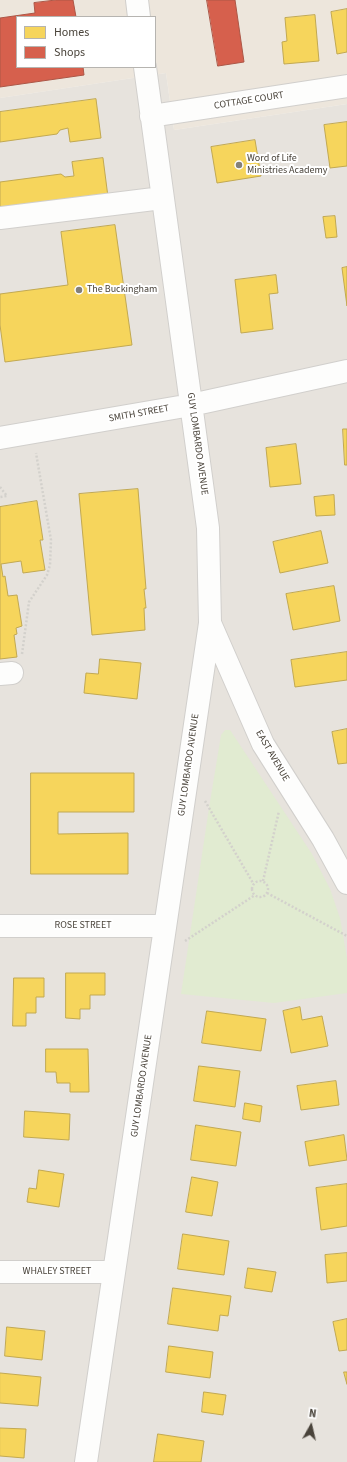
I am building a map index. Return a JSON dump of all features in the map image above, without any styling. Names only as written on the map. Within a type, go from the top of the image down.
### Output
[{"type":"street","points":[[137,0],[139,16]]},
{"type":"street","name":"GUY LOMBARDO AVENUE","points":[[86,1462],[210,623],[208,528],[145,68]]},
{"type":"street","name":"COTTAGE COURT","points":[[151,116],[347,86]]},
{"type":"street","points":[[0,218],[162,198]]},
{"type":"street","name":"SMITH STREET","points":[[0,438],[191,405],[347,371]]},
{"type":"street","name":"EAST AVENUE","points":[[210,623],[263,744],[323,839],[347,883]]},
{"type":"street","name":"ROSE STREET","points":[[0,926],[165,926]]},
{"type":"street","name":"WHALEY STREET","points":[[0,1272],[114,1272]]},
{"type":"path","points":[[11,667],[29,602],[47,575],[50,565],[51,540],[35,451]]},
{"type":"path","points":[[0,487],[7,496],[0,497]]},
{"type":"path","points":[[188,772],[253,883],[252,891],[255,895]]},
{"type":"path","points":[[263,881],[286,781]]},
{"type":"path","points":[[253,883],[258,880],[263,881],[267,885],[267,893]]},
{"type":"path","points":[[161,956],[255,895],[262,896],[267,893]]},
{"type":"path","points":[[267,893],[347,936]]},
{"type":"shaded area","points":[[0,0],[347,0],[347,104],[174,130],[166,73],[0,98]]},
{"type":"shaded area","points":[[166,73],[174,130],[347,104],[347,1462],[0,1462],[0,98]]},
{"type":"green space","points":[[225,730],[230,730],[312,854],[330,889],[340,918],[347,958],[347,993],[274,1003],[181,994],[221,735]]},
{"type":"building: Homes","points":[[347,9],[347,52],[337,54],[331,12]]},
{"type":"building: Homes","points":[[315,15],[319,61],[284,64],[282,42],[287,41],[285,18]]},
{"type":"building: Homes","points":[[96,99],[101,138],[70,142],[68,128],[60,130],[57,134],[0,142],[0,112]]},
{"type":"building: Homes","points":[[347,122],[347,166],[330,168],[324,125]]},
{"type":"building: Homes","points":[[255,140],[261,176],[217,183],[211,147]]},
{"type":"building: Homes","points":[[103,158],[108,197],[0,212],[0,182],[61,174],[65,177],[74,176],[72,162]]},
{"type":"building: Homes","points":[[335,216],[337,237],[326,238],[323,217]]},
{"type":"building: Homes","name":"The Buckingham","points":[[115,225],[132,345],[5,362],[0,325],[0,294],[68,285],[61,232]]},
{"type":"building: Homes","points":[[347,267],[347,306],[342,268]]},
{"type":"building: Homes","points":[[276,275],[278,293],[269,294],[273,329],[241,333],[235,280]]},
{"type":"building: Homes","points":[[343,429],[347,429],[347,465],[345,465]]},
{"type":"building: Homes","points":[[296,444],[301,484],[270,487],[266,448]]},
{"type":"building: Homes","points":[[138,489],[146,589],[144,589],[146,608],[144,608],[145,630],[92,635],[79,494]]},
{"type":"building: Homes","points":[[334,495],[335,515],[316,516],[314,497]]},
{"type":"building: Homes","points":[[37,501],[43,540],[40,540],[45,570],[23,573],[21,561],[1,564],[3,577],[5,576],[8,596],[17,595],[22,626],[16,628],[17,634],[14,635],[17,657],[0,659],[0,507]]},
{"type":"building: Homes","points":[[321,531],[328,563],[280,573],[273,542]]},
{"type":"building: Homes","points":[[334,586],[340,621],[293,630],[286,594]]},
{"type":"building: Homes","points":[[347,652],[347,680],[295,687],[291,660]]},
{"type":"building: Homes","points":[[100,659],[141,663],[137,699],[84,693],[86,673],[98,674]]},
{"type":"building: Homes","points":[[347,729],[347,763],[338,764],[332,732]]},
{"type":"building: Homes","points":[[31,773],[134,773],[134,812],[58,812],[58,834],[128,833],[128,874],[31,874]]},
{"type":"building: Homes","points":[[66,973],[105,973],[105,995],[90,995],[90,1009],[80,1009],[80,1019],[66,1018]]},
{"type":"building: Homes","points":[[14,978],[44,978],[44,997],[36,997],[36,1013],[26,1013],[26,1026],[13,1026]]},
{"type":"building: Homes","points":[[300,1007],[302,1020],[322,1016],[328,1046],[291,1053],[283,1011]]},
{"type":"building: Homes","points":[[207,1011],[266,1019],[261,1051],[202,1043]]},
{"type":"building: Homes","points":[[46,1049],[88,1049],[89,1092],[70,1092],[70,1083],[57,1083],[56,1072],[46,1072]]},
{"type":"building: Homes","points":[[199,1066],[240,1071],[235,1107],[194,1101]]},
{"type":"building: Homes","points":[[336,1081],[339,1105],[301,1110],[297,1086]]},
{"type":"building: Homes","points":[[245,1103],[262,1106],[260,1122],[243,1119]]},
{"type":"building: Homes","points":[[25,1111],[70,1114],[69,1140],[24,1137]]},
{"type":"building: Homes","points":[[196,1125],[241,1132],[236,1166],[191,1160]]},
{"type":"building: Homes","points":[[344,1135],[347,1160],[309,1166],[305,1142]]},
{"type":"building: Homes","points":[[39,1170],[64,1174],[59,1207],[27,1202],[29,1188],[36,1189]]},
{"type":"building: Homes","points":[[192,1177],[218,1182],[212,1216],[186,1212]]},
{"type":"building: Homes","points":[[347,1184],[347,1226],[321,1230],[316,1188]]},
{"type":"building: Homes","points":[[183,1234],[229,1241],[224,1275],[178,1269]]},
{"type":"building: Homes","points":[[347,1253],[347,1281],[327,1283],[325,1255]]},
{"type":"building: Homes","points":[[248,1268],[276,1272],[272,1292],[245,1288]]},
{"type":"building: Homes","points":[[173,1288],[231,1296],[228,1316],[220,1315],[218,1331],[168,1324]]},
{"type":"building: Homes","points":[[347,1319],[347,1350],[339,1351],[333,1322]]},
{"type":"building: Homes","points":[[7,1327],[45,1331],[42,1360],[5,1356]]},
{"type":"building: Homes","points":[[169,1346],[213,1352],[210,1378],[166,1372]]},
{"type":"building: Homes","points":[[344,1372],[347,1372],[347,1384]]},
{"type":"building: Homes","points":[[0,1373],[41,1377],[38,1406],[0,1403]]},
{"type":"building: Homes","points":[[204,1392],[226,1395],[223,1415],[202,1412]]},
{"type":"building: Homes","points":[[0,1428],[26,1429],[24,1458],[0,1456]]},
{"type":"building: Homes","points":[[158,1434],[204,1441],[201,1462],[154,1462]]},
{"type":"building: Shops","points":[[56,0],[73,0],[76,16],[16,16],[16,68],[83,68],[84,75],[0,87],[0,18],[35,13],[34,3]]},
{"type":"building: Shops","points":[[207,0],[235,0],[244,62],[218,66]]},
{"type":"place","name":"Word of Life Ministries Academy","points":[[239,165]]},
{"type":"place","name":"The Buckingham","points":[[79,290]]}]
